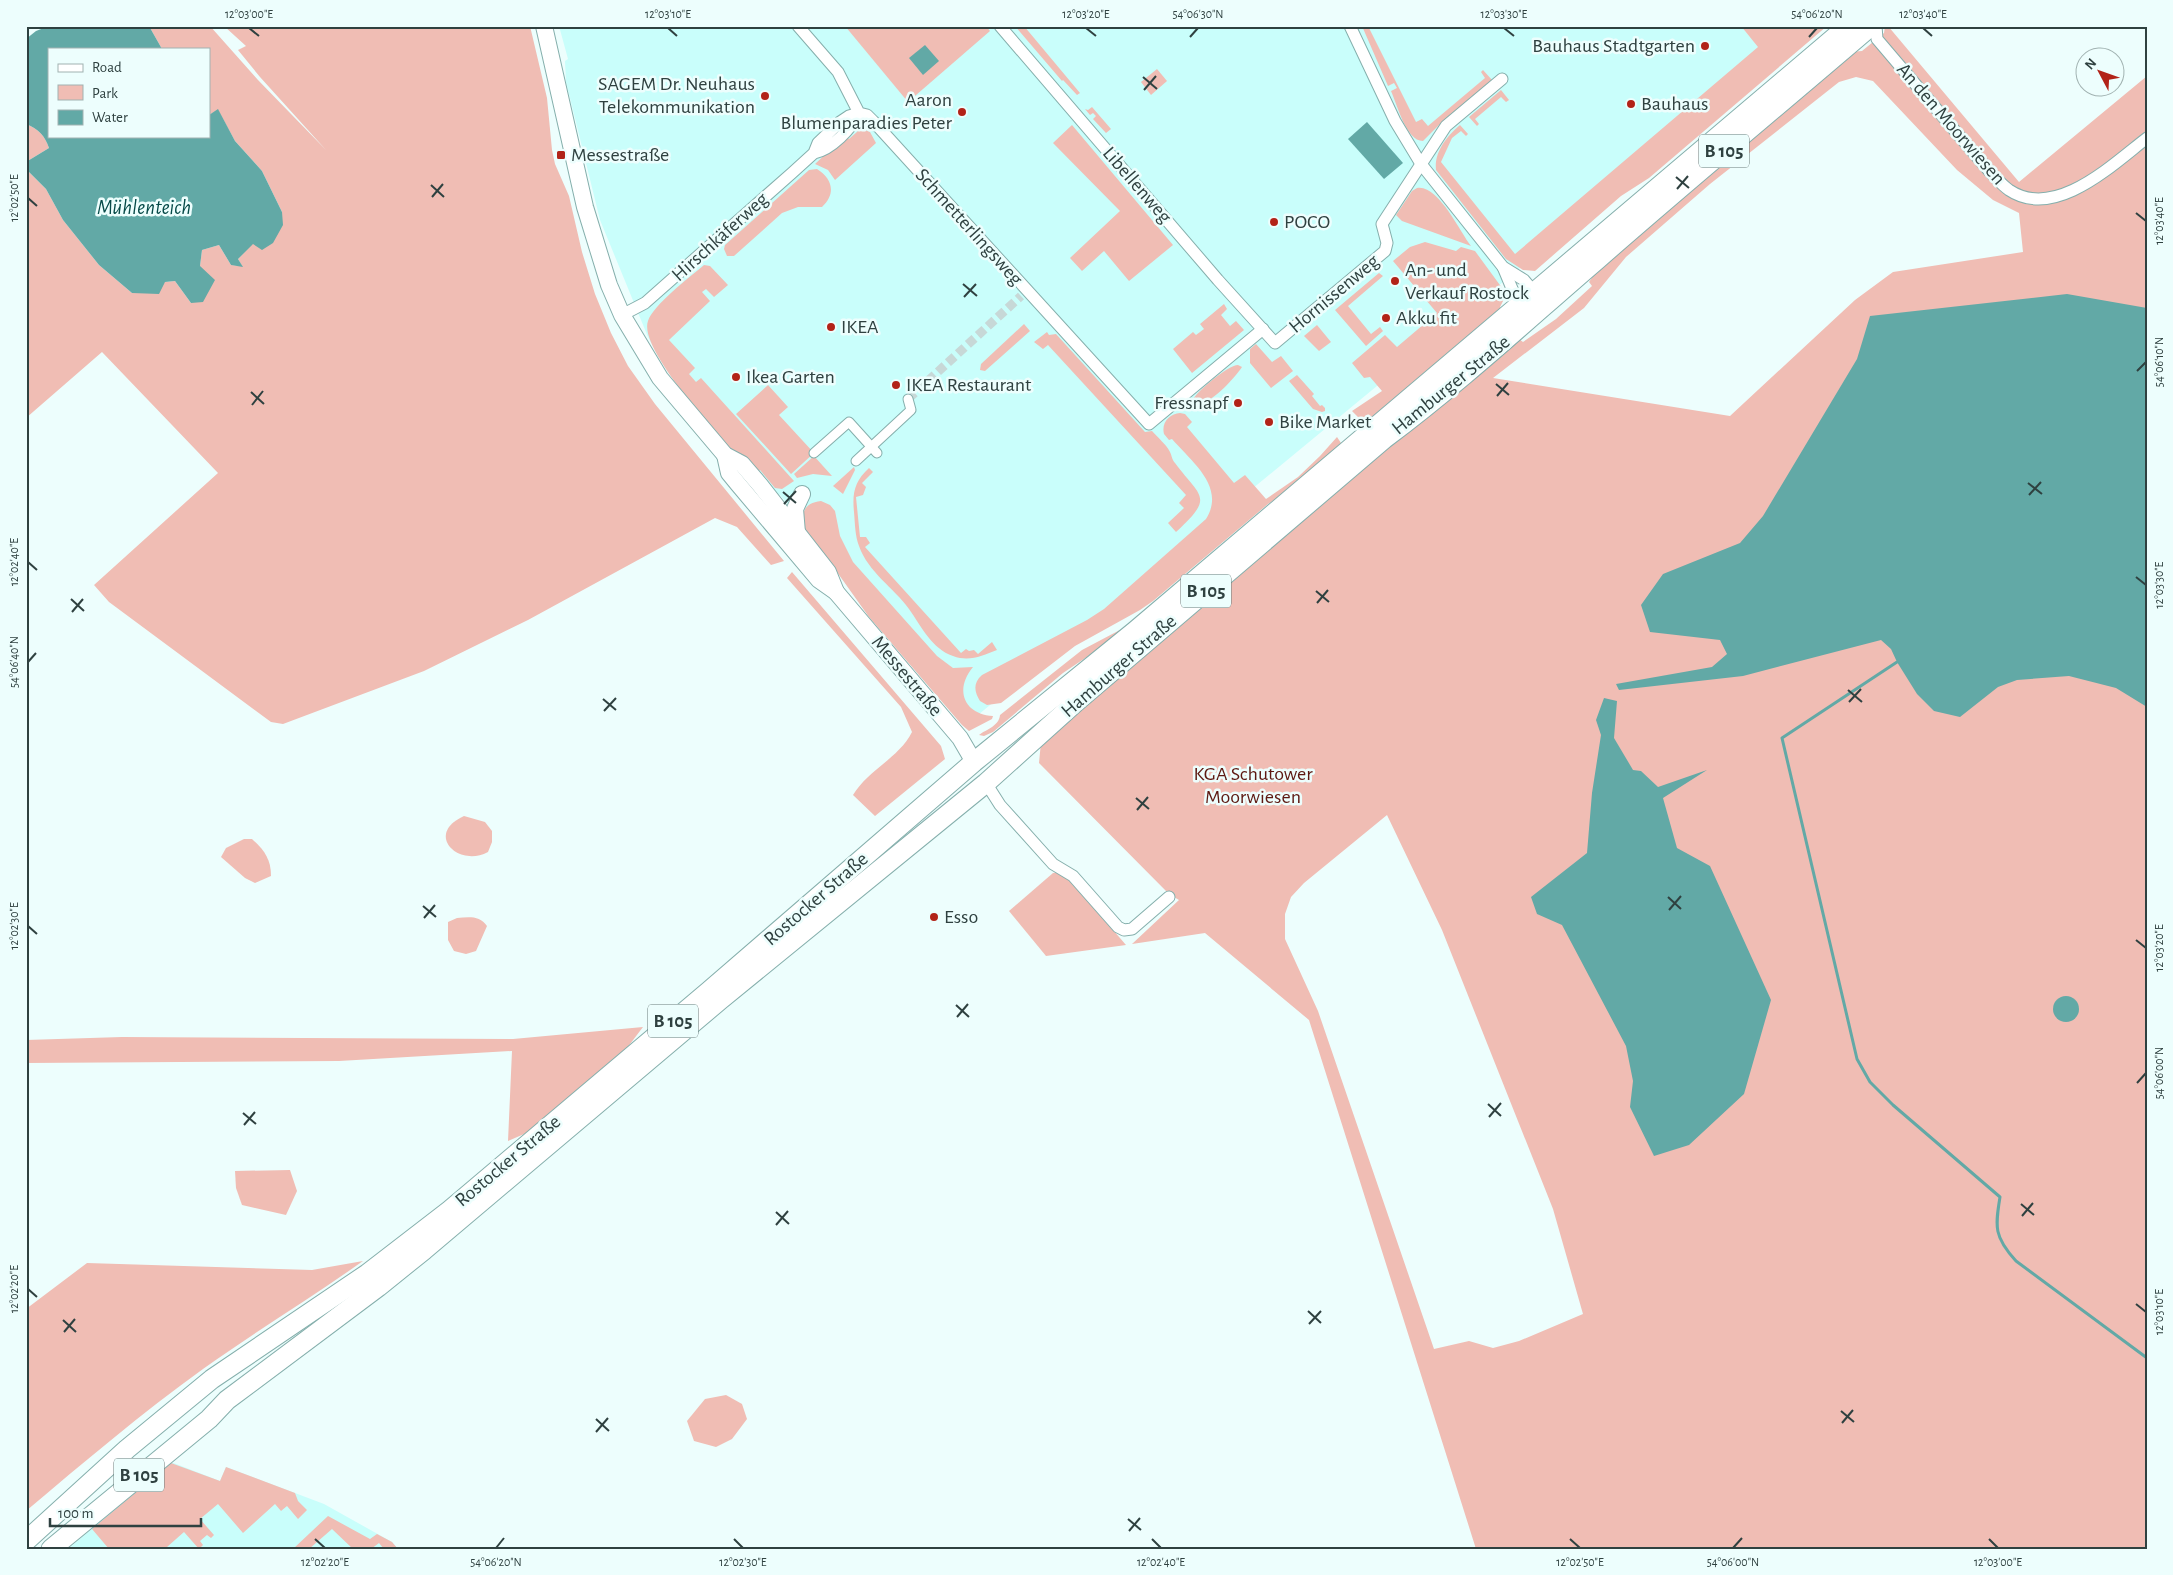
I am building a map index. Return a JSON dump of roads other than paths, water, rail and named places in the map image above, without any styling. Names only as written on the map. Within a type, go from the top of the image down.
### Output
[{"type":"main road","name":"Messestraße","points":[[544,26],[588,215],[609,285],[622,316],[660,378],[724,455],[730,473],[738,484],[818,580],[836,592],[960,738],[974,762]]},
{"type":"main road","name":"Hamburger Straße","points":[[986,783],[1092,689],[1384,439],[1430,405],[1535,304],[1848,26]]},
{"type":"main road","name":"Hamburger Straße","points":[[974,762],[1535,304],[1596,260],[1871,26]]},
{"type":"main road","name":"Messestraße","points":[[724,455],[742,464],[828,572],[836,592]]},
{"type":"main road","points":[[798,536],[794,509],[802,494]]},
{"type":"main road","points":[[974,762],[986,783]]},
{"type":"main road","name":"Rostocker Straße","points":[[26,1540],[127,1449],[212,1379],[367,1274],[450,1210],[974,762]]},
{"type":"main road","name":"Rostocker Straße","points":[[51,1549],[209,1419],[227,1400],[378,1287],[431,1244],[720,1000],[986,783]]},
{"type":"street","name":"Schmetterlingsweg","points":[[798,26],[838,72],[859,113],[867,115],[879,126],[1149,424]]},
{"type":"street","name":"Libellenweg","points":[[1000,26],[1218,280],[1275,343]]},
{"type":"street","points":[[1350,26],[1394,121],[1421,164],[1503,266],[1512,291],[1535,304]]},
{"type":"street","name":"An den Moorwiesen","points":[[1876,26],[1877,38],[1990,172],[2010,191],[2022,196],[2040,198],[2068,193],[2086,184],[2147,138]]},
{"type":"street","points":[[1421,164],[1446,126],[1502,79]]},
{"type":"street","name":"Hirschkäferweg","points":[[622,316],[645,303],[814,153],[823,151],[855,122],[859,113]]},
{"type":"street","name":"Hornissenweg","points":[[1275,343],[1384,251],[1387,243],[1382,224],[1421,164]]},
{"type":"street","name":"Hornissenweg","points":[[1149,424],[1263,329]]},
{"type":"street","points":[[856,461],[874,450],[911,410],[908,399]]},
{"type":"street","points":[[814,454],[849,422],[874,450]]},
{"type":"street","points":[[986,783],[1000,805],[1053,864],[1073,876],[1118,927],[1124,930],[1132,929],[1170,897]]},
{"type":"water","name":"Mühlenteich","points":[[49,26],[149,26],[161,48],[48,48],[48,138],[210,138],[210,114],[218,109],[235,141],[262,171],[282,212],[283,225],[273,243],[262,250],[253,244],[238,259],[243,267],[231,265],[219,245],[202,250],[200,266],[215,280],[203,302],[191,303],[175,281],[165,282],[159,294],[132,293],[99,265],[63,220],[46,189],[26,169],[26,162],[49,148],[41,133],[26,124],[26,39],[36,31]]},
{"type":"water","points":[[925,45],[939,61],[923,75],[909,58]]},
{"type":"water","points":[[1367,122],[1403,163],[1384,179],[1348,139]]},
{"type":"water","points":[[2067,294],[2147,308],[2147,707],[2116,688],[2069,676],[2017,680],[1998,687],[1960,717],[1934,711],[1917,694],[1891,649],[1881,640],[1743,676],[1619,690],[1616,684],[1712,667],[1727,654],[1720,640],[1650,632],[1641,605],[1663,574],[1740,543],[1763,516],[1857,359],[1870,316]]},
{"type":"water","points":[[1604,698],[1617,701],[1614,738],[1633,770],[1641,771],[1658,787],[1707,770],[1663,798],[1677,848],[1710,866],[1771,1000],[1744,1094],[1689,1145],[1654,1156],[1630,1107],[1633,1081],[1626,1046],[1562,925],[1537,914],[1531,897],[1587,853],[1592,793],[1601,735],[1596,720]]},
{"type":"water","points":[[2066,996],[2076,999],[2079,1009],[2076,1019],[2066,1022],[2056,1019],[2053,1009],[2056,999]]},
{"type":"waterway","points":[[1897,662],[1782,738],[1857,1059],[1870,1082],[1893,1105],[2000,1197],[1997,1216],[1998,1231],[2004,1245],[2016,1261],[2147,1358]]},
{"type":"tunnel","points":[[908,399],[1021,296]]},
{"type":"place","name":"Bauhaus Stadtgarten","points":[[1705,46]]},
{"type":"place","name":"SAGEM Dr. Neuhaus Telekommunikation","points":[[765,96]]},
{"type":"place","name":"Bauhaus","points":[[1631,104]]},
{"type":"place","name":"Aaron Blumenparadies Peter","points":[[962,112]]},
{"type":"place","name":"Messestraße","points":[[561,155]]},
{"type":"place","name":"POCO","points":[[1274,222]]},
{"type":"place","name":"An- und Verkauf Rostock","points":[[1395,281]]},
{"type":"place","name":"Akku fit","points":[[1386,318]]},
{"type":"place","name":"IKEA","points":[[831,327]]},
{"type":"place","name":"Ikea Garten","points":[[736,377]]},
{"type":"place","name":"IKEA Restaurant","points":[[896,385]]},
{"type":"place","name":"Fressnapf","points":[[1238,403]]},
{"type":"place","name":"Bike Market","points":[[1269,422]]},
{"type":"place","name":"Esso","points":[[934,917]]},
{"type":"park label","name":"KGA Schutower Moorwiesen","points":[[1253,786]]}]
